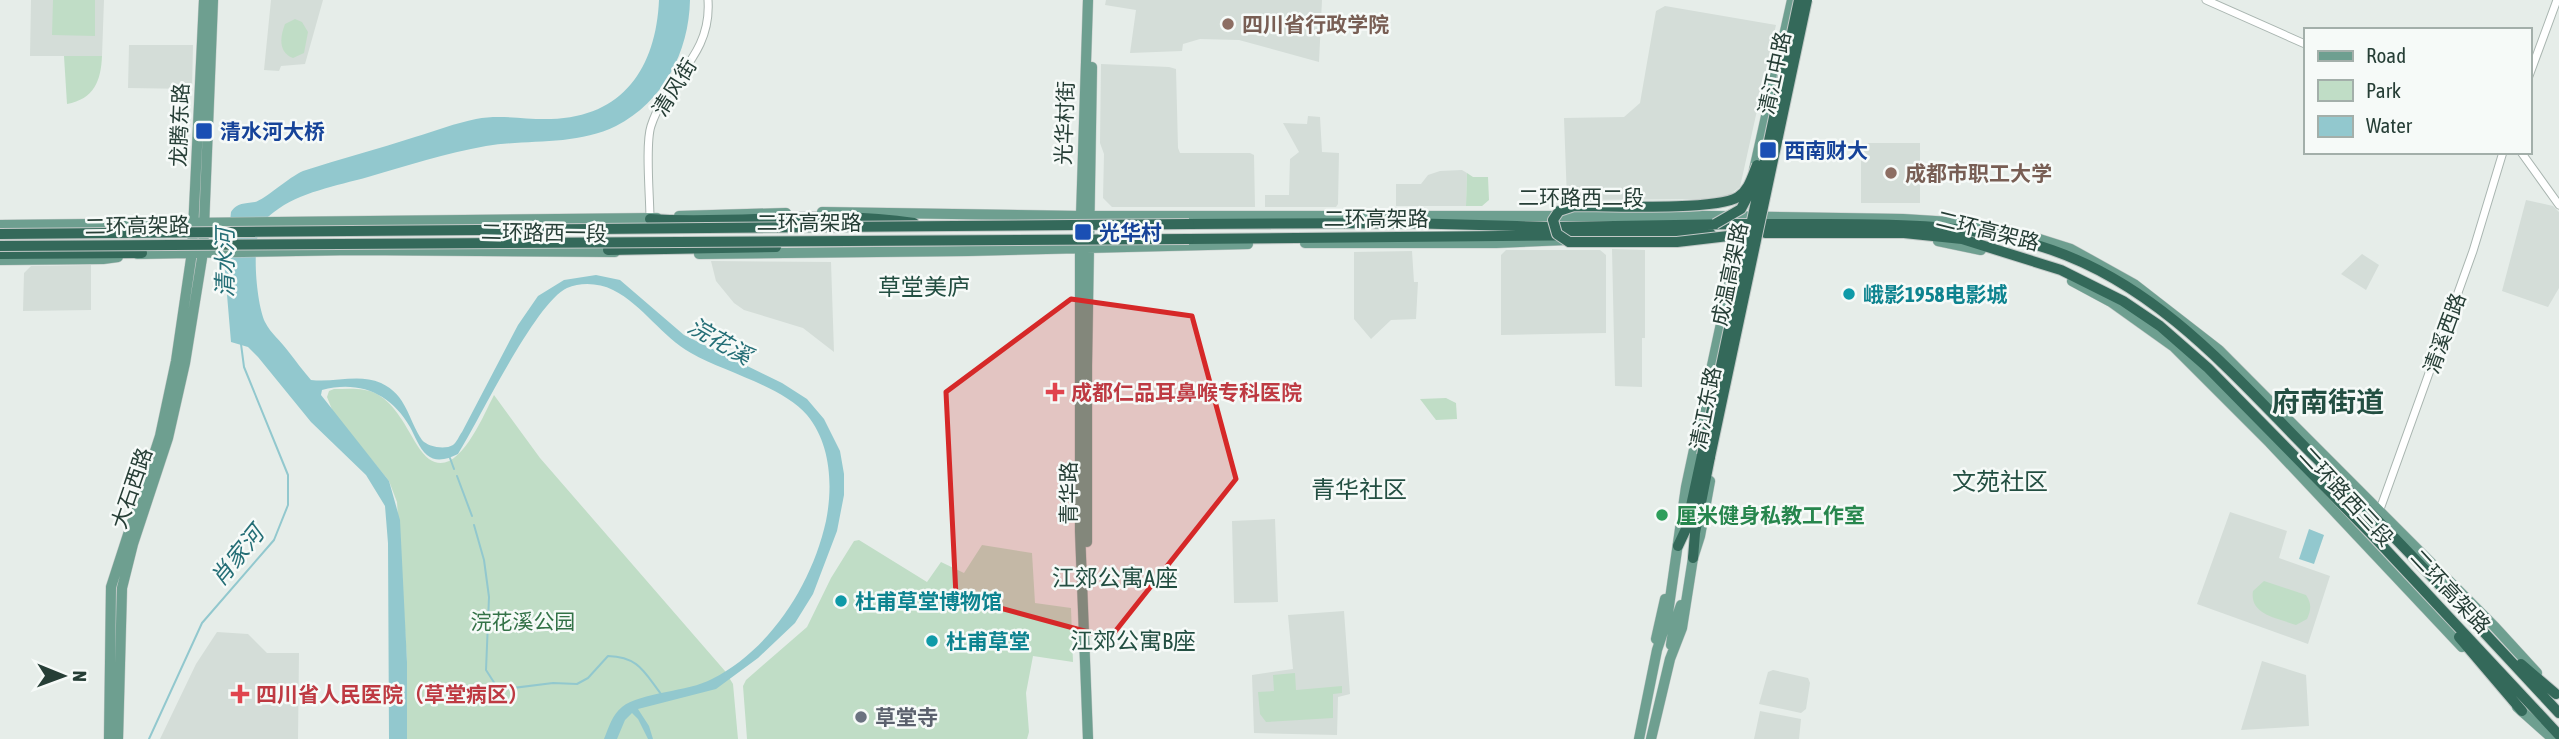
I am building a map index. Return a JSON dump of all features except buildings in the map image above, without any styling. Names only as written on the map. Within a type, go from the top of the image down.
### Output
[{"type":"highway","points":[[1715,224],[1736,214],[1750,195],[1786,33],[1801,1]]},
{"type":"highway","name":"成温高架路","points":[[1693,558],[1706,456],[1801,1]]},
{"type":"highway","points":[[1739,235],[1677,242],[1569,242],[1554,231],[1553,220],[1559,211],[1574,206],[1702,205],[1728,202],[1745,191],[1757,165]]},
{"type":"highway","points":[[650,219],[688,221],[857,218],[898,220],[934,226]]},
{"type":"highway","name":"二环高架路","points":[[0,234],[1317,223],[1554,227],[1715,224],[1939,227],[2012,238],[2072,258],[2147,299],[2196,337],[2345,486],[2559,713]]},
{"type":"highway","name":"二环高架路","points":[[0,246],[1926,234],[1980,243],[2061,270],[2108,292],[2160,326],[2208,368],[2384,547],[2559,735]]},
{"type":"highway","points":[[608,250],[872,245],[926,240]]},
{"type":"highway","points":[[0,254],[142,253]]},
{"type":"highway","name":"成温高架路","points":[[1678,546],[1686,528],[1706,456]]},
{"type":"highway","points":[[2345,486],[2385,519],[2519,662],[2558,695]]},
{"type":"highway","points":[[2329,492],[2340,509],[2487,668],[2522,711]]},
{"type":"main road","name":"龙腾东路","points":[[203,252],[200,223],[204,0]]},
{"type":"main road","name":"龙腾东路","points":[[192,252],[200,223],[213,0]]},
{"type":"main road","name":"光华村街","points":[[1084,247],[1088,0]]},
{"type":"main road","name":"光华村街","points":[[1084,216],[1095,0]]},
{"type":"main road","name":"清江中路","points":[[1759,236],[1801,1]]},
{"type":"main road","name":"清江中路","points":[[1739,235],[1801,1]]},
{"type":"main road","name":"二环路西一段","points":[[0,225],[650,219],[698,214],[864,211],[1084,216]]},
{"type":"main road","name":"二环路西二段","points":[[1084,216],[1763,216],[1903,219],[1967,223],[2033,236],[2071,249]]},
{"type":"main road","name":"二环路西二段","points":[[1084,247],[1496,243],[1584,238],[1739,235],[1864,236],[1940,241],[1999,254],[2062,275]]},
{"type":"main road","name":"清江东路","points":[[1639,739],[1657,650],[1667,620],[1679,524],[1739,235]]},
{"type":"main road","name":"清江东路","points":[[1651,739],[1670,659],[1682,628],[1693,558],[1700,536],[1759,236]]},
{"type":"main road","name":"二环路西一段","points":[[0,260],[103,259],[142,253],[222,251],[608,250],[625,254],[968,251],[1084,247]]},
{"type":"main road","name":"青华路","points":[[1084,247],[1080,531],[1088,739]]},
{"type":"main road","name":"青华路","points":[[1084,247],[1087,530],[1094,739]]},
{"type":"main road","name":"二环路西三段","points":[[2071,249],[2134,284],[2219,350],[2494,626],[2558,695]]},
{"type":"main road","name":"大石西路","points":[[109,739],[111,587],[160,436],[176,361],[192,252]]},
{"type":"main road","name":"大石西路","points":[[118,739],[121,588],[168,438],[185,363],[203,252]]},
{"type":"main road","name":"二环路西三段","points":[[2062,275],[2111,302],[2174,347],[2269,442],[2522,711],[2553,739]]},
{"type":"street","name":"清风街","points":[[650,219],[650,130],[658,108],[689,67],[704,37],[708,0]]},
{"type":"street","points":[[2206,0],[2304,44]]},
{"type":"street","points":[[2531,71],[2557,0]]},
{"type":"street","name":"清溪西路","points":[[2379,512],[2473,251],[2501,154]]},
{"type":"street","points":[[2522,154],[2559,205]]},
{"type":"highlighted area","points":[[1071,299],[1192,316],[1236,479],[1110,638],[956,596],[946,392]]},
{"type":"shaded area","points":[[31,0],[104,0],[102,56],[30,56]]},
{"type":"shaded area","points":[[271,0],[323,0],[305,64],[281,66],[279,71],[264,70]]},
{"type":"shaded area","name":"四川省行政学院","points":[[1106,0],[1322,0],[1319,62],[1239,40],[1200,39],[1183,44],[1182,51],[1130,53],[1136,10],[1105,5]]},
{"type":"shaded area","points":[[1665,6],[1776,25],[1740,187],[1729,195],[1706,199],[1567,200],[1564,118],[1624,117],[1640,103],[1656,11]]},
{"type":"shaded area","points":[[129,45],[193,45],[192,89],[128,88]]},
{"type":"shaded area","points":[[1101,64],[1176,69],[1180,153],[1254,155],[1255,207],[1112,207],[1103,198],[1104,154],[1100,143]]},
{"type":"shaded area","points":[[1308,116],[1320,117],[1322,152],[1339,153],[1338,204],[1336,207],[1265,207],[1265,195],[1289,195],[1290,159],[1299,152],[1283,123],[1307,124]]},
{"type":"shaded area","name":"成都市职工大学","points":[[1861,143],[1920,143],[1920,203],[1861,203]]},
{"type":"shaded area","points":[[1462,170],[1467,173],[1466,206],[1396,206],[1396,184],[1421,184],[1428,175],[1440,171]]},
{"type":"shaded area","points":[[2526,200],[2553,206],[2559,212],[2559,288],[2548,307],[2502,291]]},
{"type":"shaded area","points":[[1612,249],[1645,250],[1642,387],[1615,386]]},
{"type":"shaded area","points":[[1506,250],[1600,250],[1606,255],[1606,333],[1501,335],[1501,255]]},
{"type":"shaded area","points":[[1412,251],[1414,282],[1418,282],[1416,319],[1391,320],[1371,339],[1354,319],[1354,252]]},
{"type":"shaded area","points":[[2362,254],[2379,265],[2366,290],[2341,274]]},
{"type":"shaded area","points":[[711,261],[831,262],[834,352],[803,328],[744,310],[734,303],[716,281]]},
{"type":"shaded area","points":[[91,265],[91,310],[23,311],[24,273],[31,266]]},
{"type":"shaded area","points":[[2230,512],[2287,531],[2279,558],[2330,576],[2308,644],[2197,604]]},
{"type":"shaded area","points":[[1275,519],[1278,602],[1234,603],[1232,521]]},
{"type":"shaded area","points":[[1344,611],[1350,694],[1338,697],[1337,735],[1254,733],[1252,675],[1293,669],[1288,615]]},
{"type":"shaded area","name":"四川省人民医院（草堂病区）","points":[[217,632],[248,634],[267,653],[299,653],[298,739],[160,739],[196,664]]},
{"type":"shaded area","points":[[2262,661],[2306,675],[2309,726],[2241,730]]},
{"type":"shaded area","points":[[1773,670],[1808,678],[1810,683],[1806,709],[1801,713],[1759,704],[1768,672]]},
{"type":"shaded area","points":[[1760,711],[1801,719],[1799,739],[1754,739]]},
{"type":"green space","points":[[53,0],[95,0],[95,36],[52,35]]},
{"type":"green space","points":[[295,19],[302,22],[308,32],[304,53],[293,58],[285,52],[281,39],[285,24]]},
{"type":"green space","points":[[64,56],[102,56],[98,81],[94,88],[84,98],[67,104]]},
{"type":"green space","points":[[1467,173],[1473,177],[1488,177],[1489,200],[1482,206],[1466,206]]},
{"type":"green space","name":"浣花溪公园","points":[[367,390],[377,394],[395,410],[429,459],[441,463],[452,459],[463,449],[473,436],[494,395],[540,458],[725,671],[733,684],[738,739],[407,739],[407,662],[397,502],[389,481],[333,412],[327,397],[329,391]]},
{"type":"green space","points":[[1446,398],[1456,403],[1457,419],[1436,420],[1420,399]]},
{"type":"green space","name":"杜甫草堂","points":[[859,540],[927,582],[941,562],[964,573],[982,545],[1032,553],[1035,603],[1071,608],[1073,662],[1033,656],[1026,693],[1029,732],[1027,739],[747,739],[743,686],[746,680],[807,627],[831,578],[854,541]]},
{"type":"green space","points":[[2264,581],[2306,595],[2310,607],[2307,619],[2296,625],[2260,610],[2253,599],[2253,591]]},
{"type":"green space","points":[[1295,673],[1296,690],[1342,686],[1342,693],[1333,694],[1333,718],[1266,722],[1260,714],[1258,692],[1274,691],[1273,675]]},
{"type":"water","points":[[659,0],[690,0],[685,38],[679,56],[660,89],[647,104],[616,126],[584,137],[486,146],[441,156],[319,190],[295,199],[272,213],[262,223],[256,257],[257,287],[265,322],[311,380],[355,378],[381,383],[402,401],[422,440],[432,446],[446,447],[457,441],[518,325],[538,296],[564,280],[596,275],[620,280],[684,335],[782,383],[807,399],[824,419],[840,451],[844,495],[837,531],[813,594],[795,623],[758,658],[716,689],[638,709],[649,726],[653,739],[648,739],[632,713],[625,720],[617,739],[604,739],[613,717],[622,707],[641,698],[712,679],[753,651],[786,612],[811,568],[820,545],[828,508],[829,480],[825,452],[815,426],[807,415],[783,396],[691,353],[671,339],[624,296],[608,288],[590,284],[567,288],[554,298],[540,315],[458,454],[438,460],[427,455],[394,406],[373,392],[349,387],[322,390],[321,395],[389,481],[400,520],[407,662],[407,739],[389,739],[388,543],[385,506],[366,475],[311,422],[258,357],[248,347],[231,342],[225,271],[231,212],[239,205],[259,200],[303,171],[461,123],[495,117],[551,119],[576,116],[598,109],[616,98],[631,84],[642,67],[651,47]]},
{"type":"water","points":[[2309,529],[2324,535],[2314,564],[2299,559]]},
{"type":"waterway","name":"肖家河","points":[[149,739],[202,623],[274,540],[288,505],[288,475],[244,367],[241,344]]},
{"type":"waterway","points":[[450,458],[454,469]]},
{"type":"waterway","points":[[457,476],[472,516]]},
{"type":"waterway","points":[[474,525],[484,560],[489,597],[486,670],[495,684],[505,689],[553,683],[577,684],[588,678],[608,656],[627,659],[640,667],[661,694]]},
{"type":"place","name":"四川省行政学院","points":[[1228,24]]},
{"type":"place","name":"清水河大桥","points":[[204,131]]},
{"type":"place","name":"西南财大","points":[[1768,150]]},
{"type":"place","name":"成都市职工大学","points":[[1891,173]]},
{"type":"place","name":"光华村","points":[[1083,232]]},
{"type":"place","name":"峨影1958电影城","points":[[1849,294]]},
{"type":"place","name":"成都仁品耳鼻喉专科医院","points":[[1055,392]]},
{"type":"place","name":"厘米健身私教工作室","points":[[1662,515]]},
{"type":"place","name":"杜甫草堂博物馆","points":[[841,601]]},
{"type":"place","name":"杜甫草堂","points":[[932,641]]},
{"type":"place","name":"四川省人民医院（草堂病区）","points":[[240,694]]},
{"type":"place","name":"草堂寺","points":[[861,717]]},
{"type":"district","name":"草堂美庐","points":[[924,287]]},
{"type":"district","name":"府南街道","points":[[2328,402]]},
{"type":"district","name":"文苑社区","points":[[2000,481]]},
{"type":"district","name":"青华社区","points":[[1359,489]]},
{"type":"district","name":"江郊公寓A座","points":[[1115,578]]},
{"type":"district","name":"江郊公寓B座","points":[[1133,641]]},
{"type":"water label","name":"清水河","points":[[225,263]]},
{"type":"water label","name":"浣花溪","points":[[720,341]]}]
